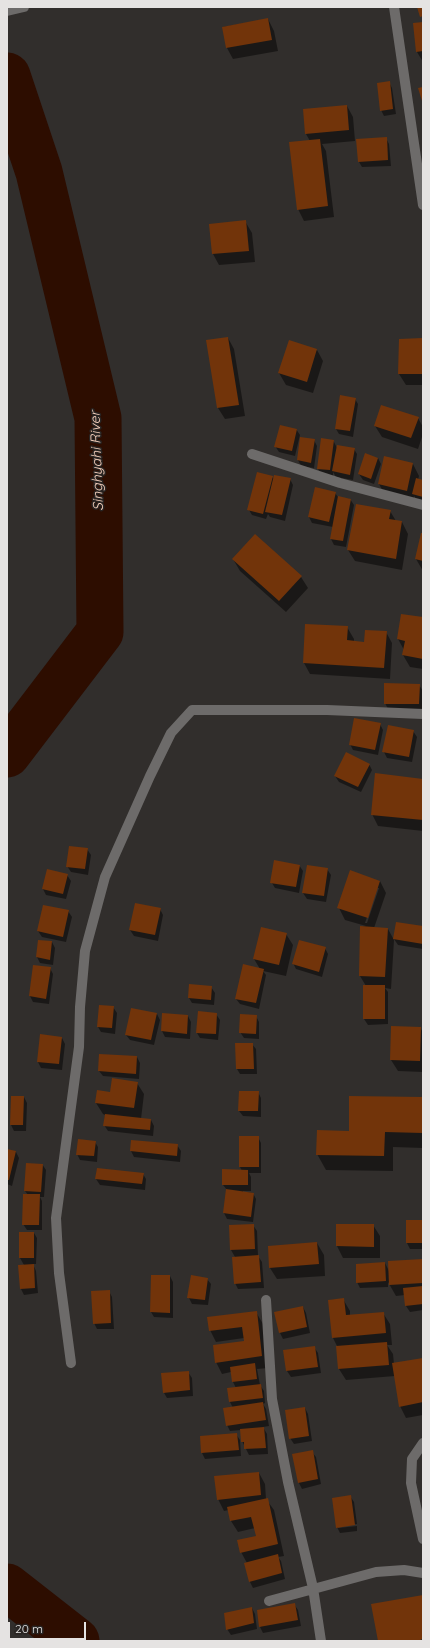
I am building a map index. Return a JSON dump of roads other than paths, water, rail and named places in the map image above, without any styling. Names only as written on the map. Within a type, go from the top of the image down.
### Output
[{"type":"street","points":[[7,11],[24,7]]},
{"type":"street","points":[[394,7],[423,205]]},
{"type":"street","points":[[252,454],[340,484],[423,505]]},
{"type":"street","points":[[71,1363],[59,1274],[56,1218],[79,1047],[80,1007],[85,951],[105,877],[171,733],[192,710],[327,710],[423,714]]},
{"type":"street","points":[[266,1300],[272,1399],[288,1482],[313,1588],[321,1641]]},
{"type":"street","points":[[423,1443],[412,1459],[411,1483],[423,1539]]},
{"type":"street","points":[[269,1601],[376,1572],[404,1570],[423,1573]]},
{"type":"waterway","name":"Singhyahi River","points":[[7,76],[39,172],[98,418],[100,632],[7,754]]},
{"type":"waterway","name":"Singhyahi River","points":[[7,1587],[76,1641]]}]
